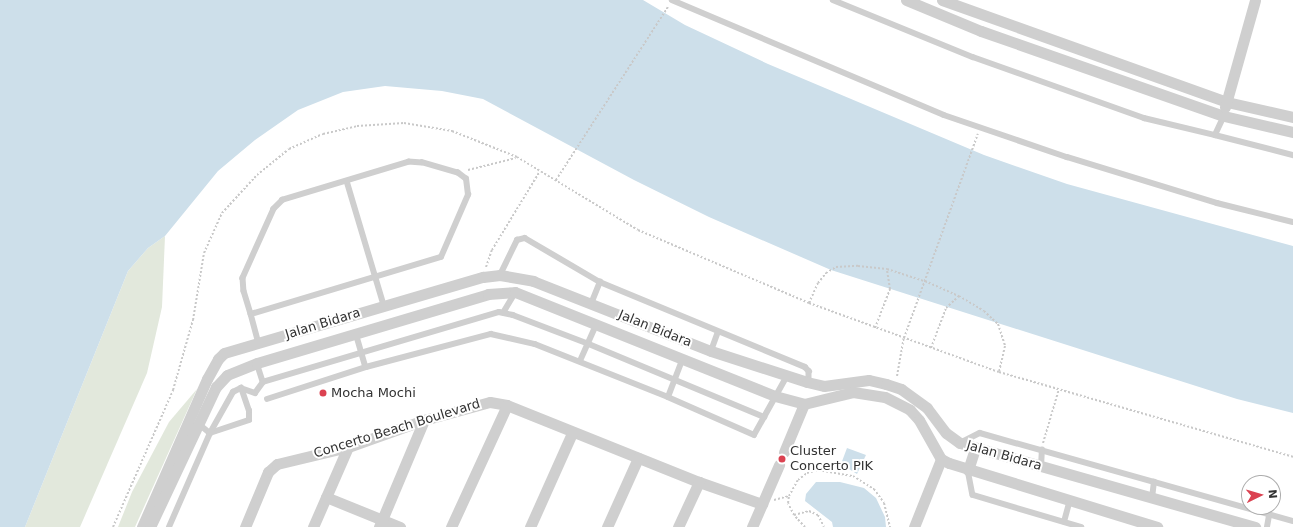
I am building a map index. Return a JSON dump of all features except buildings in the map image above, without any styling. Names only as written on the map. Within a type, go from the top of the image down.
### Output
[{"type":"street","points":[[906,0],[981,32],[1224,116],[1293,132]]},
{"type":"street","points":[[942,0],[1226,102],[1293,117]]},
{"type":"street","points":[[1224,116],[1226,102],[1255,0]]},
{"type":"street","name":"Jalan Bidara","points":[[224,353],[483,277],[500,275],[518,276],[711,351],[787,376],[824,386],[869,380],[895,387],[927,408],[946,433],[960,443],[1255,527]]},
{"type":"street","points":[[515,292],[518,276]]},
{"type":"street","name":"Jalan Bidara","points":[[150,527],[216,387],[236,370],[356,332],[488,294],[515,292],[775,396],[804,404],[853,392],[885,397],[910,410],[919,420],[941,459],[968,470],[1158,527]]},
{"type":"street","points":[[637,340],[644,324]]},
{"type":"street","points":[[142,527],[207,379],[218,359],[224,353],[236,370]]},
{"type":"street","name":"Concerto Beach Boulevard","points":[[245,527],[268,472],[277,464],[348,447],[424,420],[481,403],[507,405],[572,433],[699,482],[762,504]]},
{"type":"street","points":[[784,452],[804,404]]},
{"type":"street","points":[[451,527],[507,405]]},
{"type":"street","points":[[381,523],[424,420]]},
{"type":"street","points":[[530,527],[572,433]]},
{"type":"street","points":[[313,527],[348,447]]},
{"type":"street","points":[[968,470],[975,448]]},
{"type":"street","points":[[607,527],[638,458]]},
{"type":"street","points":[[914,527],[941,459]]},
{"type":"street","points":[[752,527],[779,465]]},
{"type":"street","points":[[678,527],[699,482]]},
{"type":"street","points":[[326,497],[381,523],[400,527]]},
{"type":"lane","points":[[672,0],[944,115],[1134,178],[1217,203],[1293,222]]},
{"type":"lane","points":[[833,0],[973,57],[1144,118],[1293,155]]},
{"type":"lane","points":[[1215,135],[1224,116]]},
{"type":"lane","points":[[251,314],[441,256],[468,195],[466,179],[458,173],[422,163],[409,162],[283,200],[274,209],[243,278],[251,314],[259,343]]},
{"type":"lane","points":[[347,181],[384,305]]},
{"type":"lane","points":[[500,275],[517,240],[521,238],[600,282],[805,367],[809,371],[809,381]]},
{"type":"lane","points":[[591,304],[600,282]]},
{"type":"lane","points":[[502,313],[515,292]]},
{"type":"lane","points":[[241,388],[256,393],[263,382],[483,315],[502,313],[589,344],[764,417]]},
{"type":"lane","points":[[580,361],[589,344],[596,325]]},
{"type":"lane","points":[[356,332],[366,367]]},
{"type":"lane","points":[[711,351],[718,332]]},
{"type":"lane","points":[[268,399],[366,367],[491,334],[529,342],[580,361],[668,397],[751,435],[756,434],[787,376]]},
{"type":"lane","points":[[668,397],[682,360]]},
{"type":"lane","points":[[257,363],[263,382]]},
{"type":"lane","points":[[210,433],[248,420],[249,411],[241,388]]},
{"type":"lane","points":[[169,527],[210,433],[228,398],[241,388]]},
{"type":"lane","points":[[198,423],[210,433]]},
{"type":"lane","points":[[960,443],[980,433],[1270,516],[1293,521]]},
{"type":"lane","points":[[1041,467],[1042,450]]},
{"type":"lane","points":[[968,470],[973,495],[1081,527]]},
{"type":"lane","points":[[1152,498],[1154,482]]},
{"type":"lane","points":[[1064,522],[1070,500]]},
{"type":"lane","points":[[1267,527],[1270,516]]},
{"type":"path","points":[[556,180],[666,10]]},
{"type":"path","points":[[113,527],[173,390],[193,320],[204,253],[222,213],[257,175],[289,149],[323,134],[357,126],[404,123],[452,131],[517,157],[638,230],[809,303],[875,328],[999,372],[1293,457]]},
{"type":"path","points":[[895,387],[904,338],[975,141]]},
{"type":"path","points":[[458,173],[517,157]]},
{"type":"path","points":[[483,277],[492,250],[540,171]]},
{"type":"path","points":[[809,303],[826,273],[836,267],[858,266],[887,269],[925,281],[959,296],[984,310],[998,324],[1005,346],[999,372]]},
{"type":"path","points":[[875,328],[890,289],[887,269]]},
{"type":"path","points":[[931,348],[946,308],[959,296]]},
{"type":"path","points":[[1042,450],[1059,389]]},
{"type":"path","points":[[805,527],[794,515],[788,503],[788,496],[798,480],[807,473],[818,470],[834,471],[853,476],[874,489],[884,503],[890,527]]},
{"type":"path","points":[[794,515],[809,511],[818,515],[824,527]]},
{"type":"shaded area","points":[[165,236],[162,307],[147,373],[80,527],[25,527],[128,271],[148,248]]},
{"type":"shaded area","points":[[197,389],[135,527],[118,527],[132,492],[169,422]]},
{"type":"water","points":[[0,0],[643,0],[685,25],[768,64],[984,155],[1067,184],[1293,246],[1293,413],[1237,399],[831,270],[709,217],[634,180],[483,99],[442,91],[385,86],[343,92],[298,110],[255,140],[218,171],[165,236],[148,248],[128,271],[25,527],[0,527]]},
{"type":"water","points":[[847,448],[866,455],[857,474],[841,464]]},
{"type":"water","points":[[816,482],[840,482],[864,488],[876,498],[885,517],[886,527],[833,527],[832,522],[805,501],[806,494]]},
{"type":"place","name":"Mocha Mochi","points":[[323,393]]},
{"type":"place","name":"Cluster Concerto PIK","points":[[782,459]]}]
